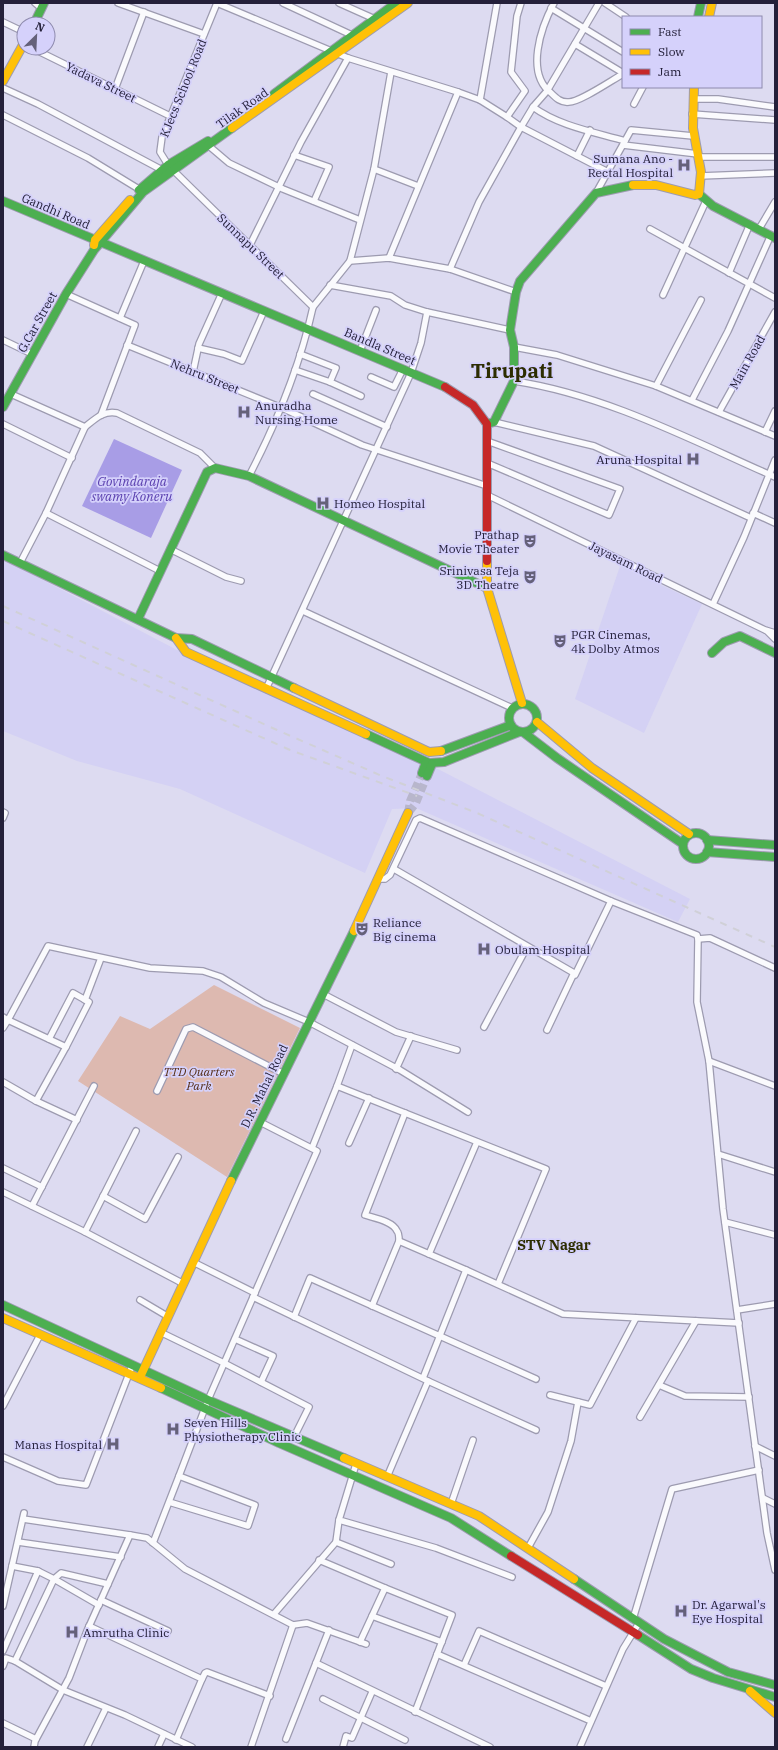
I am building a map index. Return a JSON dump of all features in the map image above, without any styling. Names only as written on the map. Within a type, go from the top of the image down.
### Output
[{"type":"street","points":[[118,3],[204,34]]},
{"type":"street","points":[[217,3],[334,53],[480,100],[521,127],[608,172]]},
{"type":"street","name":"KJecs School Road","points":[[169,170],[160,152],[162,137],[217,3]]},
{"type":"street","points":[[283,3],[357,37]]},
{"type":"street","points":[[339,3],[380,20]]},
{"type":"street","name":"Tilak Road","points":[[380,20],[396,3]]},
{"type":"street","name":"Tilak Road","points":[[98,241],[141,191],[380,20],[408,3]]},
{"type":"street","points":[[480,100],[497,3]]},
{"type":"street","points":[[507,117],[525,91],[511,72],[517,16],[521,3]]},
{"type":"street","points":[[450,269],[479,202],[521,127],[533,107],[548,91],[599,3]]},
{"type":"street","points":[[605,3],[624,16]]},
{"type":"street","points":[[698,16],[701,3]]},
{"type":"street","points":[[709,16],[712,3]]},
{"type":"street","points":[[37,16],[40,5]]},
{"type":"street","points":[[622,51],[584,28],[553,5],[540,38],[537,68],[539,79],[548,91],[560,101],[574,102],[622,75]]},
{"type":"street","points":[[115,89],[144,12]]},
{"type":"street","points":[[3,22],[16,28]]},
{"type":"street","points":[[575,44],[622,73]]},
{"type":"street","name":"Tilak Road","points":[[169,170],[209,146],[334,53]]},
{"type":"street","points":[[3,81],[17,56]]},
{"type":"street","name":"Yadava Street","points":[[48,56],[170,116]]},
{"type":"street","points":[[250,246],[294,155],[348,58]]},
{"type":"street","points":[[249,476],[282,408],[308,328],[313,306],[350,261],[374,169],[392,72]]},
{"type":"street","points":[[3,88],[169,170]]},
{"type":"street","points":[[634,104],[642,88]]},
{"type":"street","points":[[694,88],[692,114],[700,176],[701,189],[699,194]]},
{"type":"street","points":[[389,258],[458,92]]},
{"type":"street","points":[[693,99],[718,99],[775,107]]},
{"type":"street","points":[[533,107],[557,121],[590,130],[624,143],[698,155],[775,158]]},
{"type":"street","points":[[692,114],[775,120]]},
{"type":"street","points":[[3,115],[88,158],[141,191]]},
{"type":"street","points":[[577,156],[590,130]]},
{"type":"street","points":[[522,703],[487,588],[487,441],[491,423],[514,381],[514,347],[510,330],[516,292],[520,282],[596,193],[631,130],[694,136]]},
{"type":"street","points":[[209,146],[229,163],[279,187],[360,220]]},
{"type":"street","points":[[294,155],[329,166],[314,201]]},
{"type":"street","points":[[374,169],[418,186]]},
{"type":"street","name":"Sunnapu Street","points":[[169,170],[313,306]]},
{"type":"street","points":[[700,176],[775,173]]},
{"type":"street","points":[[596,193],[640,184],[656,185],[695,195],[699,194]]},
{"type":"street","points":[[692,400],[728,331],[773,236],[706,201],[699,194]]},
{"type":"street","name":"Gandhi Road","points":[[3,201],[98,241]]},
{"type":"street","points":[[663,295],[706,201]]},
{"type":"street","points":[[759,229],[775,202]]},
{"type":"street","points":[[729,273],[750,224]]},
{"type":"street","points":[[650,229],[775,298]]},
{"type":"street","name":"G.Car Street","points":[[3,407],[66,294],[94,250],[98,241]]},
{"type":"street","name":"Bandla Street","points":[[98,241],[411,372],[462,396],[481,412],[491,423]]},
{"type":"street","points":[[350,261],[389,258],[450,269],[516,292]]},
{"type":"street","points":[[120,318],[144,260]]},
{"type":"street","points":[[330,285],[390,296],[405,305],[427,312],[510,330]]},
{"type":"street","points":[[193,372],[198,348],[222,293]]},
{"type":"street","points":[[66,294],[135,325],[101,415]]},
{"type":"street","points":[[656,386],[701,300]]},
{"type":"street","points":[[360,351],[376,310]]},
{"type":"street","points":[[198,348],[224,354],[242,361],[264,311]]},
{"type":"street","points":[[266,688],[345,521],[411,372],[421,343],[427,312]]},
{"type":"street","name":"Main Road","points":[[719,412],[775,312]]},
{"type":"street","points":[[3,340],[32,354]]},
{"type":"street","name":"Nehru Street","points":[[127,345],[282,408],[376,450]]},
{"type":"street","points":[[514,347],[557,355],[656,386],[775,436]]},
{"type":"street","points":[[300,354],[336,368],[330,382]]},
{"type":"street","points":[[372,377],[394,387],[403,369]]},
{"type":"street","points":[[295,370],[330,382],[361,396]]},
{"type":"street","points":[[514,381],[549,386],[614,408],[668,429],[772,476]]},
{"type":"street","points":[[11,394],[85,426]]},
{"type":"street","points":[[314,394],[387,427]]},
{"type":"street","points":[[20,563],[46,514],[85,426],[101,415],[110,411],[117,412],[200,453],[216,468],[249,476],[487,588]]},
{"type":"street","points":[[765,432],[775,411]]},
{"type":"street","points":[[491,423],[594,446],[752,516],[775,524]]},
{"type":"street","points":[[3,424],[72,458]]},
{"type":"street","points":[[487,441],[620,489],[609,514],[487,463]]},
{"type":"street","name":"Jayasam Road","points":[[376,450],[487,490],[765,630],[775,633]]},
{"type":"street","points":[[713,604],[752,516],[772,476],[775,460]]},
{"type":"street","points":[[138,619],[207,472],[216,468]]},
{"type":"street","points":[[46,514],[160,571]]},
{"type":"street","points":[[170,549],[226,577],[241,581]]},
{"type":"street","points":[[3,555],[176,638],[192,639],[271,678],[432,753],[511,725]]},
{"type":"street","points":[[303,611],[512,708]]},
{"type":"street","name":"Jayasam Road","points":[[765,630],[775,639]]},
{"type":"street","points":[[712,653],[718,645],[725,640],[740,636],[775,653]]},
{"type":"street","points":[[176,638],[186,652],[429,763],[444,762],[521,732],[530,730],[537,722],[538,715],[535,709],[529,704],[522,703],[512,708],[509,718],[511,725],[521,732],[557,758],[683,844],[685,853],[693,858],[703,857],[707,852],[709,846],[707,840],[699,833],[689,834],[599,774],[565,749],[537,722]]},
{"type":"street","points":[[424,774],[429,763]]},
{"type":"street","points":[[3,812],[5,813],[3,818]]},
{"type":"street","name":"D.R. Mahal Road","points":[[139,1380],[182,1284],[379,879],[408,813]]},
{"type":"street","points":[[379,879],[385,880],[394,869],[416,820],[420,818],[611,901],[694,934],[698,939],[698,1002],[709,1061],[725,1222],[755,1446],[775,1570]]},
{"type":"street","points":[[683,844],[689,834]]},
{"type":"street","points":[[707,840],[775,844]]},
{"type":"street","points":[[707,852],[775,857]]},
{"type":"street","points":[[394,869],[527,947],[573,972],[575,975]]},
{"type":"street","points":[[547,1030],[611,901]]},
{"type":"street","points":[[698,939],[710,938],[775,968]]},
{"type":"street","points":[[3,1028],[5,1018],[48,946],[150,968],[203,971],[221,977],[272,1007],[309,1022],[396,1068],[468,1112]]},
{"type":"street","points":[[484,1027],[527,947]]},
{"type":"street","points":[[85,1000],[101,958]]},
{"type":"street","points":[[36,1101],[89,1002],[73,994],[49,1039]]},
{"type":"street","points":[[323,994],[396,1032],[457,1050]]},
{"type":"street","points":[[5,1018],[66,1047]]},
{"type":"street","points":[[157,1091],[186,1029],[189,1027],[193,1027],[284,1074]]},
{"type":"street","points":[[396,1068],[411,1036]]},
{"type":"street","points":[[312,1148],[352,1045]]},
{"type":"street","points":[[709,1061],[775,1086]]},
{"type":"street","points":[[3,1082],[36,1101],[77,1120]]},
{"type":"street","points":[[32,1206],[94,1086]]},
{"type":"street","points":[[337,1086],[546,1170],[498,1284]]},
{"type":"street","points":[[349,1143],[369,1098]]},
{"type":"street","points":[[372,1306],[399,1241],[397,1230],[392,1225],[365,1215],[405,1113]]},
{"type":"street","points":[[153,1543],[208,1400],[317,1151],[260,1122]]},
{"type":"street","points":[[86,1232],[136,1131]]},
{"type":"street","points":[[429,1254],[477,1142]]},
{"type":"street","points":[[718,1154],[775,1172]]},
{"type":"street","points":[[104,1196],[145,1219],[178,1157]]},
{"type":"street","points":[[3,1168],[42,1187]]},
{"type":"street","points":[[3,1192],[86,1232],[182,1284]]},
{"type":"street","points":[[725,1222],[775,1235]]},
{"type":"street","points":[[399,1241],[563,1314],[739,1324]]},
{"type":"street","points":[[193,1262],[294,1316],[425,1380],[536,1430]]},
{"type":"street","points":[[387,1477],[425,1380],[439,1336],[466,1270]]},
{"type":"street","points":[[294,1316],[310,1278],[536,1379]]},
{"type":"street","points":[[140,1300],[167,1316]]},
{"type":"street","points":[[737,1310],[775,1304]]},
{"type":"street","points":[[3,1305],[45,1323],[142,1371],[479,1516],[636,1621],[687,1652],[728,1672],[775,1685]]},
{"type":"street","points":[[3,1318],[139,1380],[205,1408],[279,1443],[451,1518],[540,1573],[633,1634],[691,1669],[748,1690],[775,1697]]},
{"type":"street","points":[[550,1395],[590,1405],[636,1318]]},
{"type":"street","points":[[640,1417],[696,1321]]},
{"type":"street","points":[[160,1332],[309,1407],[294,1437]]},
{"type":"street","points":[[3,1406],[40,1335]]},
{"type":"street","points":[[235,1339],[272,1356],[261,1382]]},
{"type":"street","points":[[3,1457],[58,1481],[86,1485],[132,1366]]},
{"type":"street","points":[[659,1385],[685,1396],[749,1397]]},
{"type":"street","points":[[528,1548],[548,1512],[571,1441],[578,1402]]},
{"type":"street","points":[[451,1504],[473,1440]]},
{"type":"street","points":[[755,1446],[775,1456]]},
{"type":"street","points":[[274,1614],[336,1542],[339,1520],[356,1464]]},
{"type":"street","points":[[580,1747],[623,1649],[633,1634],[672,1489],[759,1470]]},
{"type":"street","points":[[169,1502],[248,1526],[255,1505],[179,1476]]},
{"type":"street","points":[[763,1498],[775,1504]]},
{"type":"street","points":[[3,1606],[24,1513]]},
{"type":"street","points":[[23,1519],[147,1538],[185,1569],[293,1625],[306,1623],[366,1644]]},
{"type":"street","points":[[339,1520],[436,1548],[512,1577]]},
{"type":"street","points":[[34,1747],[36,1739],[63,1690],[89,1626],[130,1535]]},
{"type":"street","points":[[18,1542],[121,1556]]},
{"type":"street","points":[[336,1542],[391,1564]]},
{"type":"street","points":[[319,1560],[452,1615],[415,1712]]},
{"type":"street","points":[[12,1566],[38,1571],[100,1603],[168,1631]]},
{"type":"street","points":[[3,1651],[38,1571]]},
{"type":"street","points":[[15,1661],[54,1579],[61,1573],[108,1584]]},
{"type":"street","points":[[360,1642],[385,1588]]},
{"type":"street","points":[[372,1616],[442,1642]]},
{"type":"street","points":[[251,1747],[270,1696],[293,1625]]},
{"type":"street","points":[[89,1626],[202,1679]]},
{"type":"street","points":[[286,1739],[329,1630]]},
{"type":"street","points":[[464,1666],[479,1631],[606,1686]]},
{"type":"street","points":[[437,1654],[591,1721]]},
{"type":"street","points":[[3,1666],[5,1657],[15,1661],[63,1690],[192,1747]]},
{"type":"street","points":[[316,1663],[372,1692],[490,1747]]},
{"type":"street","points":[[176,1740],[204,1674],[207,1672],[270,1696]]},
{"type":"street","points":[[748,1690],[775,1713]]},
{"type":"street","points":[[343,1747],[346,1736],[352,1738],[372,1692]]},
{"type":"street","points":[[323,1699],[405,1740]]},
{"type":"street","points":[[87,1747],[106,1708]]},
{"type":"street","points":[[3,1723],[36,1739]]},
{"type":"street","points":[[158,1747],[164,1734]]},
{"type":"shaded area","points":[[3,559],[179,651],[438,769],[690,899],[678,922],[416,808],[392,809],[365,873],[180,789],[77,761],[3,731]]},
{"type":"shaded area","points":[[620,566],[702,604],[644,733],[575,699]]},
{"type":"green space","name":"TTD Quarters Park","points":[[214,985],[300,1028],[227,1177],[78,1081],[120,1016],[150,1029]]},
{"type":"water","name":"Govindaraja swamy Koneru","points":[[114,439],[182,470],[151,538],[82,506]]},
{"type":"tunnel","points":[[408,813],[410,801],[422,773]]},
{"type":"tunnel","points":[[409,812],[416,803],[427,776]]},
{"type":"railway","points":[[3,606],[277,730],[382,776],[477,813],[775,947]]},
{"type":"railway","points":[[3,621],[290,750],[417,796]]},
{"type":"traffic: fast","points":[[38,16],[44,3]]},
{"type":"traffic: fast","points":[[274,94],[396,3]]},
{"type":"traffic: fast","points":[[698,16],[701,3]]},
{"type":"traffic: fast","points":[[3,407],[66,294],[94,250],[143,192],[232,128]]},
{"type":"traffic: fast","points":[[139,190],[168,165],[208,141]]},
{"type":"traffic: fast","points":[[487,424],[494,422],[514,381],[514,347],[510,330],[516,292],[520,281],[596,193],[633,185]]},
{"type":"traffic: fast","points":[[699,194],[713,206],[775,238]]},
{"type":"traffic: fast","points":[[3,201],[445,387]]},
{"type":"traffic: fast","points":[[138,619],[207,472],[215,468],[249,476],[487,588]]},
{"type":"traffic: fast","points":[[3,555],[176,638],[192,639],[294,688]]},
{"type":"traffic: fast","points":[[712,653],[724,642],[740,636],[775,653]]},
{"type":"traffic: fast","points":[[523,704],[529,705],[533,708],[536,712],[537,718],[536,724],[533,728],[529,731],[523,732],[517,731],[513,728],[510,724],[509,718],[510,712],[513,708],[517,705],[523,704]]},
{"type":"traffic: fast","points":[[441,751],[511,725]]},
{"type":"traffic: fast","points":[[366,734],[429,763],[444,762],[519,732]]},
{"type":"traffic: fast","points":[[523,732],[557,758],[683,844]]},
{"type":"traffic: fast","points":[[422,773],[426,762]]},
{"type":"traffic: fast","points":[[427,776],[432,764]]},
{"type":"traffic: fast","points":[[696,833],[705,837],[709,846],[705,855],[696,859],[687,855],[683,846],[687,837],[696,833]]},
{"type":"traffic: fast","points":[[707,840],[775,845]]},
{"type":"traffic: fast","points":[[707,852],[775,857]]},
{"type":"traffic: fast","points":[[231,1181],[354,931]]},
{"type":"traffic: fast","points":[[3,1305],[208,1400],[344,1458]]},
{"type":"traffic: fast","points":[[161,1388],[279,1443],[451,1518],[511,1556]]},
{"type":"traffic: fast","points":[[574,1579],[664,1639],[728,1672],[775,1685]]},
{"type":"traffic: fast","points":[[638,1635],[691,1669],[713,1678],[775,1697]]},
{"type":"traffic: slow","points":[[232,128],[408,3]]},
{"type":"traffic: slow","points":[[709,16],[712,3]]},
{"type":"traffic: slow","points":[[3,81],[17,56]]},
{"type":"traffic: slow","points":[[633,185],[656,185],[695,195],[699,194],[701,172],[693,128],[694,88]]},
{"type":"traffic: slow","points":[[94,245],[95,240],[130,200]]},
{"type":"traffic: slow","points":[[487,561],[487,588],[522,703]]},
{"type":"traffic: slow","points":[[176,638],[186,652],[366,734]]},
{"type":"traffic: slow","points":[[294,688],[429,752],[441,751]]},
{"type":"traffic: slow","points":[[537,722],[592,768],[689,834]]},
{"type":"traffic: slow","points":[[354,931],[408,813]]},
{"type":"traffic: slow","points":[[141,1375],[231,1181]]},
{"type":"traffic: slow","points":[[3,1318],[161,1388]]},
{"type":"traffic: slow","points":[[344,1458],[479,1516],[574,1579]]},
{"type":"traffic: slow","points":[[750,1691],[775,1713]]},
{"type":"traffic: jam","points":[[445,387],[473,405],[487,424],[487,561]]},
{"type":"traffic: jam","points":[[511,1556],[638,1635]]},
{"type":"place","name":"Sumana Ano - Rectal Hospital","points":[[684,165]]},
{"type":"place","name":"Anuradha Nursing Home","points":[[244,412]]},
{"type":"place","name":"Aruna Hospital","points":[[693,459]]},
{"type":"place","name":"Homeo Hospital","points":[[323,503]]},
{"type":"place","name":"Prathap Movie Theater","points":[[530,541]]},
{"type":"place","name":"Srinivasa Teja 3D Theatre","points":[[530,577]]},
{"type":"place","name":"PGR Cinemas, 4k Dolby Atmos","points":[[560,641]]},
{"type":"place","name":"Reliance Big cinema","points":[[362,929]]},
{"type":"place","name":"Obulam Hospital","points":[[484,949]]},
{"type":"place","name":"Seven Hills Physiotherapy Clinic","points":[[173,1429]]},
{"type":"place","name":"Manas Hospital","points":[[113,1444]]},
{"type":"place","name":"Dr. Agarwal's Eye Hospital","points":[[681,1611]]},
{"type":"place","name":"Amrutha Clinic","points":[[72,1632]]},
{"type":"district","name":"Tirupati","points":[[512,370]]},
{"type":"district","name":"STV Nagar","points":[[554,1245]]}]
